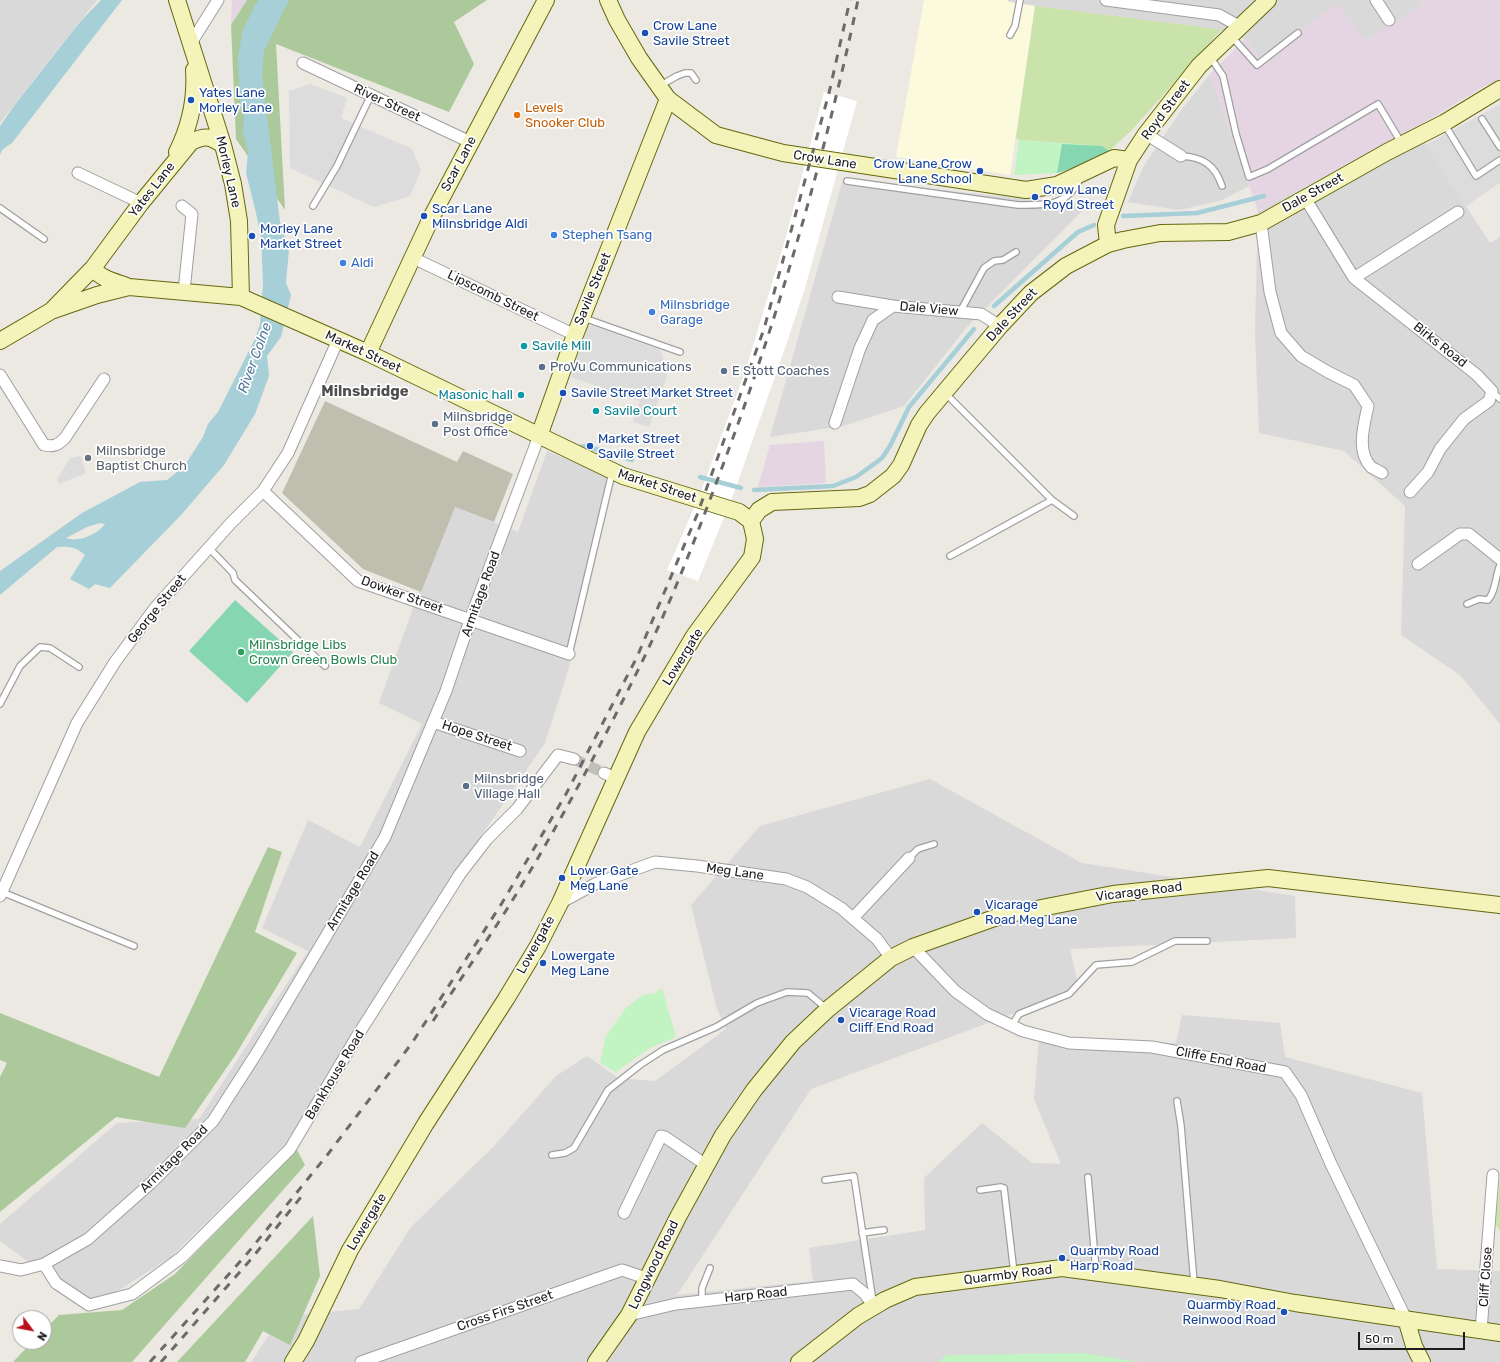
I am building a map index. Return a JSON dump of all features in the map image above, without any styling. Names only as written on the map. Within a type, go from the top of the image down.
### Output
[{"type":"street","name":"Morley Lane","points":[[177,0],[223,145],[240,221],[244,298]]},
{"type":"street","points":[[192,46],[218,0]]},
{"type":"street","name":"Scar Lane","points":[[368,353],[411,257],[470,142],[546,0]]},
{"type":"street","name":"Crow Lane","points":[[608,0],[617,20],[663,93],[716,135],[783,153],[1026,190],[1058,185],[1114,158],[1129,160]]},
{"type":"street","points":[[1106,0],[1219,15],[1235,31]]},
{"type":"street","name":"Royd Street","points":[[1108,244],[1106,225],[1129,160],[1146,134],[1199,66],[1268,0]]},
{"type":"street","points":[[1376,0],[1389,20]]},
{"type":"street","name":"Morley Lane","points":[[171,165],[184,138],[192,113],[195,84],[192,46]]},
{"type":"street","name":"River Street","points":[[303,63],[470,142]]},
{"type":"street","name":"Dale Street","points":[[751,521],[759,510],[772,502],[859,498],[876,490],[893,476],[901,465],[920,426],[1000,326],[1031,293],[1066,266],[1108,244],[1160,233],[1228,232],[1261,223],[1402,144],[1444,123],[1500,89]]},
{"type":"street","name":"Savile Street","points":[[539,436],[663,93]]},
{"type":"street","points":[[1146,134],[1181,156]]},
{"type":"street","name":"Yates Lane","points":[[93,268],[141,203],[191,142],[202,136],[212,137],[223,145]]},
{"type":"street","points":[[78,173],[141,203]]},
{"type":"street","name":"Birks Road","points":[[1305,198],[1354,278],[1454,356],[1477,375],[1492,391]]},
{"type":"street","points":[[182,206],[192,214],[184,291]]},
{"type":"street","points":[[1354,278],[1458,212]]},
{"type":"street","points":[[1261,223],[1270,292],[1281,333],[1301,356],[1354,385],[1368,406],[1363,428],[1362,452],[1371,467],[1382,473]]},
{"type":"street","name":"Lipscomb Street","points":[[411,257],[575,336]]},
{"type":"street","points":[[93,268],[96,273],[102,277],[129,287]]},
{"type":"street","name":"Market Street","points":[[51,311],[93,268]]},
{"type":"street","name":"Market Street","points":[[0,340],[51,311],[97,295],[129,287],[184,291],[244,298],[368,353],[623,476],[739,512],[751,521]]},
{"type":"street","points":[[838,297],[893,306]]},
{"type":"street","name":"Dale View","points":[[836,423],[860,348],[873,320],[893,306],[981,314],[1000,326]]},
{"type":"street","name":"George Street","points":[[0,895],[77,723],[115,662],[155,608],[263,491],[288,453],[338,340]]},
{"type":"street","points":[[0,375],[44,445],[51,446],[58,445],[65,438],[104,379]]},
{"type":"street","points":[[1410,492],[1428,472],[1440,449],[1459,425],[1464,419],[1489,401],[1492,391]]},
{"type":"street","name":"Armitage Road","points":[[0,1266],[21,1270],[44,1264],[88,1239],[151,1183],[213,1120],[258,1051],[385,837],[446,691],[470,620],[539,436]]},
{"type":"street","name":"Dowker Street","points":[[263,491],[358,581],[569,654]]},
{"type":"street","name":"Lowergate","points":[[293,1362],[306,1341],[350,1250],[426,1123],[506,1000],[538,946],[560,903],[610,776],[694,636],[752,557],[755,539],[751,521]]},
{"type":"street","points":[[1418,564],[1460,534],[1469,534],[1500,559]]},
{"type":"street","name":"Hope Street","points":[[433,722],[520,751]]},
{"type":"street","name":"Bankhouse Road","points":[[44,1264],[56,1283],[89,1305],[132,1294],[182,1257],[290,1149],[429,922],[486,839],[517,809],[558,754],[574,759]]},
{"type":"street","points":[[853,918],[909,858]]},
{"type":"street","name":"Meg Lane","points":[[560,903],[595,884],[655,862],[697,866],[786,879],[807,887],[841,908],[877,939],[891,958]]},
{"type":"street","name":"Vicarage Road","points":[[793,1042],[828,1009],[891,958],[913,947],[1007,914],[1113,894],[1268,878],[1500,905]]},
{"type":"street","name":"Cliffe End Road","points":[[913,947],[955,991],[987,1014],[1023,1030],[1069,1043],[1152,1047],[1186,1052],[1285,1072],[1301,1095],[1331,1164],[1406,1319]]},
{"type":"street","name":"Longwood Road","points":[[596,1362],[630,1315],[649,1279],[678,1217],[722,1135],[754,1090],[793,1042]]},
{"type":"street","points":[[624,1213],[661,1136],[665,1137],[706,1165]]},
{"type":"street","name":"Cliff Close","points":[[1482,1331],[1494,1175]]},
{"type":"street","name":"Quarmby Road","points":[[799,1362],[847,1324],[874,1306],[915,1287],[1062,1268],[1194,1286],[1500,1334]]},
{"type":"street","name":"Cross Firs Street","points":[[361,1362],[622,1270],[649,1279]]},
{"type":"street","name":"Harp Road","points":[[630,1315],[676,1304],[702,1300],[853,1284],[864,1292],[874,1306]]},
{"type":"street","points":[[1406,1319],[1414,1346],[1422,1362]]},
{"type":"lane","points":[[1010,35],[1015,26],[1020,0]]},
{"type":"lane","points":[[1235,31],[1257,65],[1298,33]]},
{"type":"lane","points":[[1209,56],[1223,76],[1236,134],[1249,177],[1268,169],[1378,104],[1402,144]]},
{"type":"lane","points":[[663,93],[685,73],[691,73],[696,80]]},
{"type":"lane","points":[[313,206],[337,166],[371,95]]},
{"type":"lane","points":[[1482,119],[1500,147]]},
{"type":"lane","points":[[1444,123],[1476,176],[1500,160]]},
{"type":"lane","points":[[1181,156],[1193,156],[1211,166],[1218,174],[1222,186]]},
{"type":"lane","points":[[847,180],[1018,205],[1028,205],[1048,204],[1062,200],[1074,192],[1083,173]]},
{"type":"lane","points":[[0,208],[44,239]]},
{"type":"lane","points":[[960,312],[984,268],[994,261],[1003,260],[1016,252]]},
{"type":"lane","points":[[582,317],[680,352]]},
{"type":"lane","points":[[1492,391],[1500,400]]},
{"type":"lane","points":[[945,393],[1052,500],[1074,516]]},
{"type":"lane","points":[[569,654],[612,471]]},
{"type":"lane","points":[[950,556],[1052,500]]},
{"type":"lane","points":[[209,548],[233,573],[235,580],[325,666]]},
{"type":"lane","points":[[1467,604],[1479,600],[1488,600],[1494,594],[1495,577],[1500,565]]},
{"type":"lane","points":[[0,704],[20,666],[40,647],[50,648],[79,667]]},
{"type":"lane","points":[[909,858],[918,849],[934,844]]},
{"type":"lane","points":[[0,895],[134,946]]},
{"type":"lane","points":[[1012,1025],[1019,1014],[1069,994],[1096,965],[1132,962],[1175,942],[1207,941]]},
{"type":"lane","points":[[552,1156],[565,1153],[574,1148],[608,1090],[640,1065],[663,1050],[711,1030],[757,1003],[787,992],[808,993],[828,1009]]},
{"type":"lane","points":[[1177,1101],[1181,1126],[1194,1286]]},
{"type":"lane","points":[[825,1180],[854,1176],[874,1306]]},
{"type":"lane","points":[[1088,1177],[1096,1273]]},
{"type":"lane","points":[[980,1190],[1001,1187],[1004,1188],[1014,1274]]},
{"type":"lane","points":[[862,1233],[884,1230]]},
{"type":"lane","points":[[702,1300],[702,1288],[710,1268]]},
{"type":"shaded area","points":[[0,0],[97,0],[0,123]]},
{"type":"shaded area","points":[[232,0],[247,0],[231,25]]},
{"type":"shaded area","points":[[924,0],[1008,0],[1008,2],[1035,6],[1010,175],[896,157]]},
{"type":"shaded area","points":[[1008,0],[1421,0],[1423,4],[1365,41],[1338,5],[1260,57],[1245,39],[1218,29],[1035,6]]},
{"type":"shaded area","points":[[1421,0],[1500,0],[1500,79],[1481,88],[1417,127],[1258,211],[1210,74],[1245,39],[1261,57],[1338,4],[1365,41],[1423,4]]},
{"type":"shaded area","points":[[1210,74],[1249,186],[1220,201],[1179,210],[1128,202],[1143,167],[1182,109]]},
{"type":"shaded area","points":[[310,84],[347,98],[341,118],[412,149],[421,170],[410,196],[374,207],[290,168],[289,91]]},
{"type":"shaded area","points":[[1500,104],[1500,183],[1466,206],[1426,145]]},
{"type":"shaded area","points":[[1417,127],[1426,145],[1490,243],[1500,237],[1500,724],[1460,675],[1401,635],[1405,506],[1344,451],[1259,433],[1255,331],[1258,211]]},
{"type":"shaded area","points":[[843,179],[1087,206],[967,327],[904,406],[843,426],[770,437]]},
{"type":"shaded area","points":[[588,326],[593,326],[660,350],[667,370],[667,376],[649,427],[633,422],[640,401],[571,377]]},
{"type":"shaded area","points":[[325,401],[457,462],[463,451],[513,474],[494,522],[455,507],[421,592],[363,569],[282,493]]},
{"type":"shaded area","points":[[824,441],[826,483],[758,487],[770,445]]},
{"type":"shaded area","points":[[547,451],[614,480],[568,671],[545,743],[439,897],[284,1146],[171,1257],[91,1308],[0,1241],[0,1224],[117,1123],[199,1119],[308,951],[262,928],[308,820],[360,847],[422,724],[379,703],[450,505],[518,532]]},
{"type":"shaded area","points":[[81,456],[86,473],[59,484],[57,480],[70,458]]},
{"type":"shaded area","points":[[930,779],[1082,863],[1295,896],[1296,938],[1070,949],[1079,989],[811,1089],[677,1295],[813,1281],[809,1248],[925,1230],[924,1178],[982,1123],[1032,1163],[1061,1164],[1034,1099],[1039,1039],[1176,1043],[1182,1015],[1280,1023],[1285,1057],[1422,1093],[1437,1269],[1500,1271],[1500,1362],[251,1362],[281,1317],[359,1309],[411,1227],[493,1147],[556,1076],[587,1056],[618,1078],[655,1081],[726,1029],[717,1009],[691,905],[760,826]]},
{"type":"green space","points":[[247,0],[487,0],[454,22],[474,64],[449,112],[276,44],[285,210],[236,139],[231,25]]},
{"type":"green space","points":[[1035,6],[1221,30],[1132,130],[1109,151],[1102,146],[1019,140],[1016,138]]},
{"type":"green space","points":[[1019,140],[1102,146],[1109,151],[1085,165],[1057,173],[1014,175]]},
{"type":"green space","points":[[1062,144],[1102,146],[1109,151],[1085,165],[1057,173]]},
{"type":"green space","name":"Milnsbridge Libs Crown Green Bowls Club","points":[[235,600],[293,652],[247,703],[189,651]]},
{"type":"green space","points":[[268,847],[282,852],[255,932],[297,953],[236,1054],[185,1128],[116,1117],[0,1212],[0,1077],[7,1063],[0,1060],[0,1013],[159,1077]]},
{"type":"green space","points":[[662,988],[676,1037],[650,1048],[616,1072],[600,1063],[606,1036],[626,1008],[643,995],[654,994]]},
{"type":"green space","points":[[297,1150],[305,1165],[132,1362],[13,1362],[24,1350],[52,1350],[52,1322],[59,1315],[122,1310],[175,1274]]},
{"type":"green space","points":[[1500,1179],[1500,1231],[1495,1223]]},
{"type":"green space","points":[[313,1216],[320,1276],[290,1345],[263,1331],[245,1362],[177,1362]]},
{"type":"green space","points":[[1083,1353],[1140,1362],[938,1362],[947,1355]]},
{"type":"water","points":[[101,0],[122,0],[12,143],[2,150],[0,155],[0,126],[80,22]]},
{"type":"water","name":"River Colne","points":[[258,0],[289,0],[264,51],[262,74],[280,222],[289,249],[286,283],[291,295],[281,337],[267,356],[269,376],[255,414],[224,465],[182,514],[110,588],[95,584],[89,589],[70,579],[85,555],[79,550],[72,548],[57,547],[0,595],[0,571],[82,513],[140,482],[167,480],[187,462],[203,437],[208,424],[218,412],[255,339],[260,324],[263,283],[261,238],[246,173],[248,152],[243,133],[244,115],[240,102],[238,57],[243,29]],"holes":[[[100,523],[105,524],[98,531],[87,537],[76,539],[66,538],[87,527]]]},
{"type":"pier","points":[[824,92],[857,101],[805,288],[734,493],[698,581],[667,570],[700,494],[746,369],[785,240]]},
{"type":"waterway","points":[[1123,216],[1197,213],[1264,196]]},
{"type":"waterway","points":[[994,306],[1078,232],[1094,225]]},
{"type":"waterway","points":[[754,490],[833,486],[856,477],[874,464],[882,458],[890,446],[909,407],[974,329]]},
{"type":"waterway","points":[[580,447],[586,446],[632,460]]},
{"type":"waterway","points":[[700,477],[741,488]]},
{"type":"tunnel","points":[[574,759],[604,773]]},
{"type":"railway","points":[[150,1362],[246,1255],[328,1154],[412,1043],[502,903],[566,794],[637,657],[697,515],[764,329],[829,93],[850,0]]},
{"type":"railway","points":[[433,1021],[507,909],[560,819],[594,757],[641,664],[677,584],[730,446],[768,336],[802,225],[832,113],[858,0]]},
{"type":"railway","points":[[161,1362],[252,1258],[301,1197]]},
{"type":"place","name":"Crow Lane Savile Street","points":[[645,33]]},
{"type":"place","name":"Yates Lane Morley Lane","points":[[191,100]]},
{"type":"place","name":"Levels Snooker Club","points":[[517,115]]},
{"type":"place","name":"Crow Lane Crow Lane School","points":[[980,171]]},
{"type":"place","name":"Crow Lane Royd Street","points":[[1035,197]]},
{"type":"place","name":"Scar Lane Milnsbridge Aldi","points":[[424,216]]},
{"type":"place","name":"Stephen Tsang","points":[[554,235]]},
{"type":"place","name":"Morley Lane Market Street","points":[[252,236]]},
{"type":"place","name":"Aldi","points":[[343,263]]},
{"type":"place","name":"Milnsbridge Garage","points":[[652,312]]},
{"type":"place","name":"Savile Mill","points":[[524,346]]},
{"type":"place","name":"ProVu Communications","points":[[542,367]]},
{"type":"place","name":"E Stott Coaches","points":[[724,371]]},
{"type":"place","name":"Savile Street Market Street","points":[[563,393]]},
{"type":"place","name":"Masonic hall","points":[[521,395]]},
{"type":"place","name":"Savile Court","points":[[596,411]]},
{"type":"place","name":"Milnsbridge Post Office","points":[[435,424]]},
{"type":"place","name":"Market Street Savile Street","points":[[590,446]]},
{"type":"place","name":"Milnsbridge Baptist Church","points":[[88,458]]},
{"type":"place","name":"Milnsbridge Libs Crown Green Bowls Club","points":[[241,652]]},
{"type":"place","name":"Milnsbridge Village Hall","points":[[466,786]]},
{"type":"place","name":"Lower Gate Meg Lane","points":[[562,878]]},
{"type":"place","name":"Vicarage Road Meg Lane","points":[[977,912]]},
{"type":"place","name":"Lowergate Meg Lane","points":[[543,963]]},
{"type":"place","name":"Vicarage Road Cliff End Road","points":[[841,1020]]},
{"type":"place","name":"Quarmby Road Harp Road","points":[[1062,1258]]},
{"type":"place","name":"Quarmby Road Reinwood Road","points":[[1284,1312]]},
{"type":"district","name":"Milnsbridge","points":[[365,392]]}]
